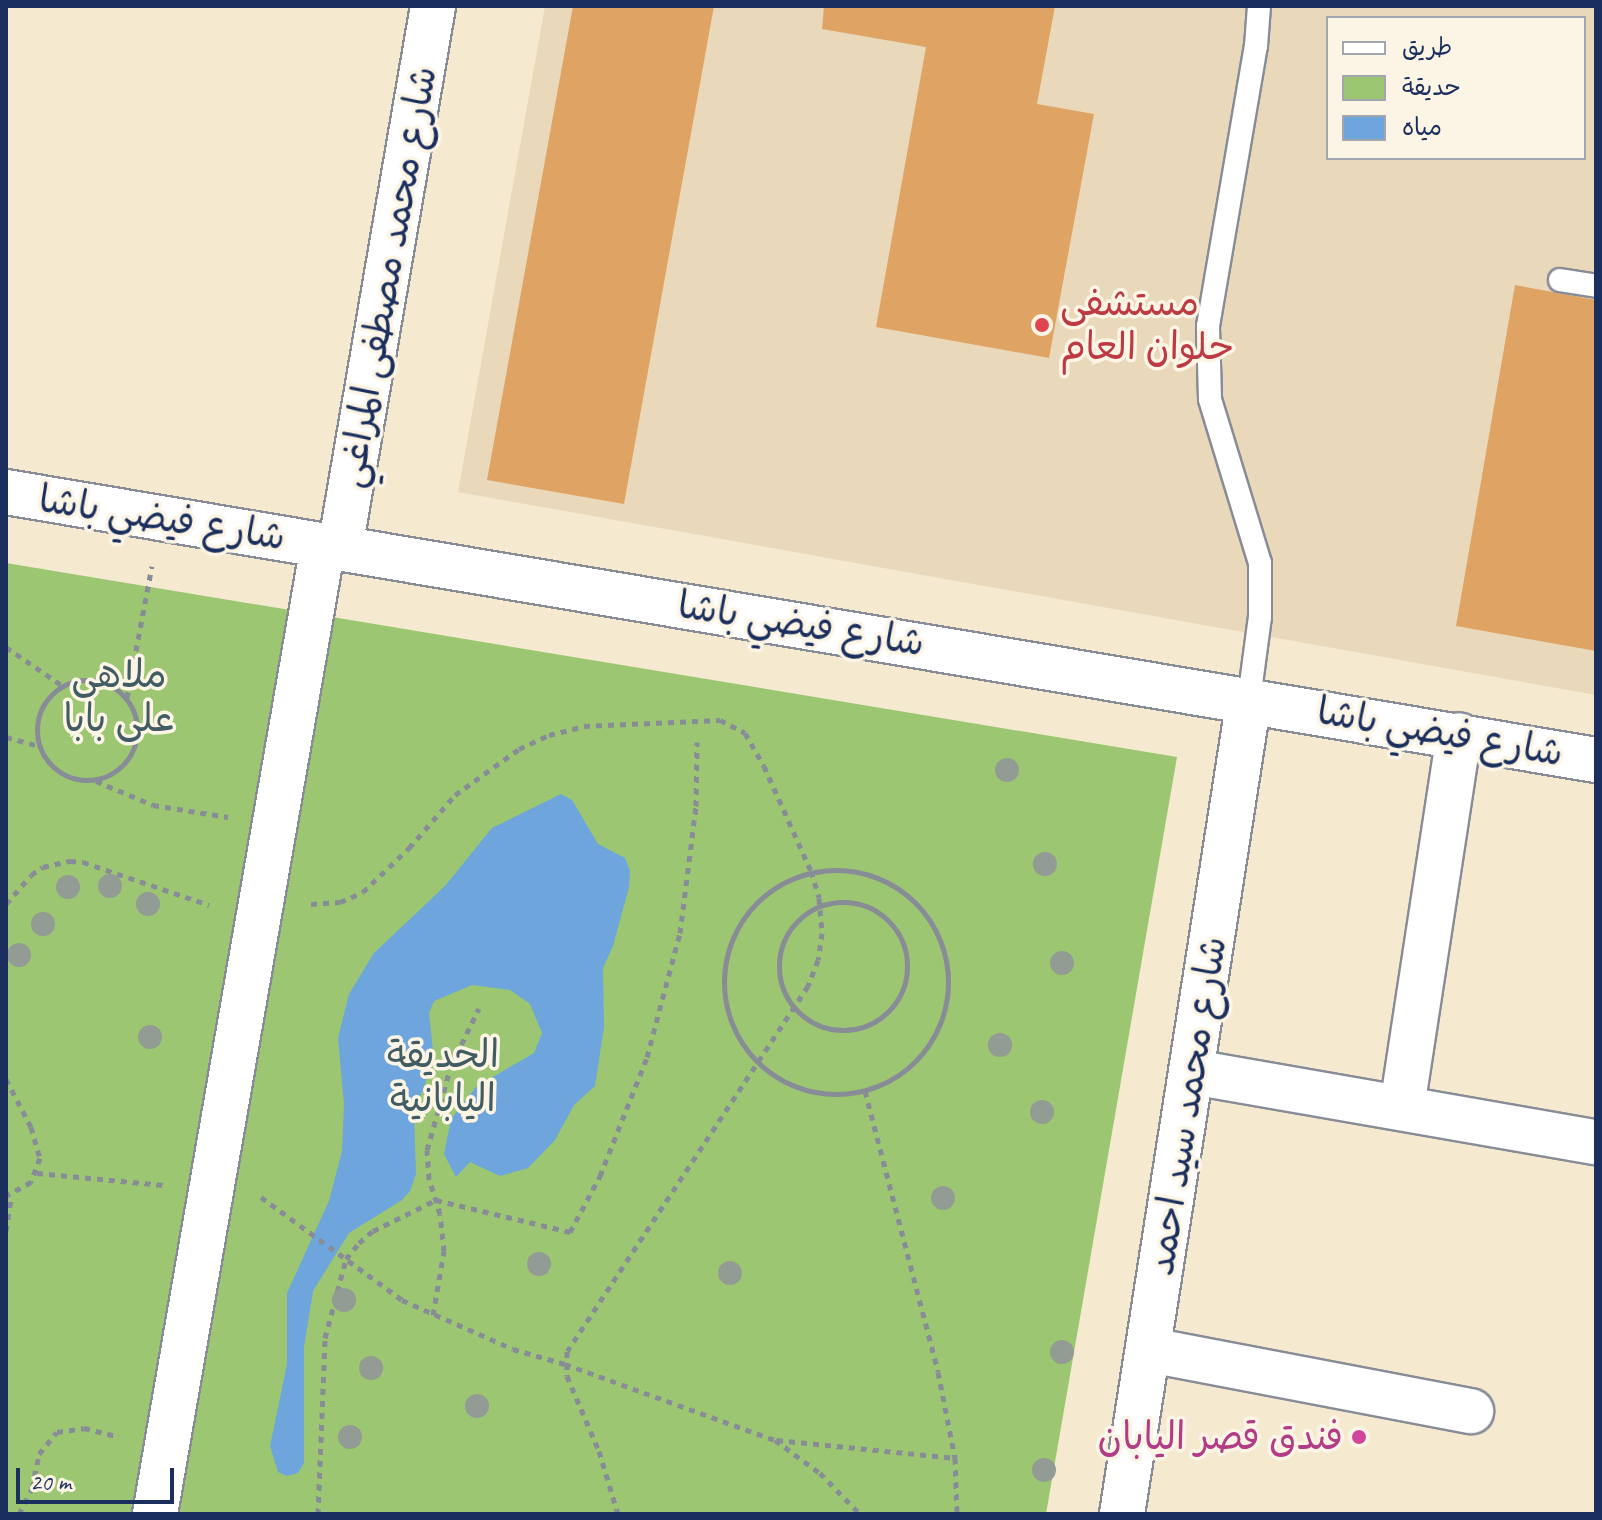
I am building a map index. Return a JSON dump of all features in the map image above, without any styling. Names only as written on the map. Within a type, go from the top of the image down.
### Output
[{"type":"street","name":"شارع محمد مصطفى المراغي","points":[[155,1514],[274,825],[332,546],[433,6]]},
{"type":"street","name":"شارع فيضي باشا","points":[[6,492],[1249,699],[1596,760]]},
{"type":"street","name":"شارع محمد سيد احمد","points":[[1122,1514],[1150,1350],[1249,699]]},
{"type":"street","points":[[1402,1107],[1459,735]]},
{"type":"street","points":[[1193,1072],[1596,1142]]},
{"type":"street","points":[[1150,1350],[1471,1411]]},
{"type":"lane","points":[[1249,699],[1260,617],[1260,563],[1210,399],[1208,326],[1256,46],[1259,6]]},
{"type":"lane","points":[[1560,280],[1596,286]]},
{"type":"path","points":[[95,780],[112,774],[134,748],[138,731],[127,699],[148,586]]},
{"type":"path","points":[[6,647],[63,686]]},
{"type":"path","points":[[127,699],[97,681],[80,680],[63,686],[41,712],[37,729],[40,746],[48,762],[62,773],[77,779],[95,780],[153,805],[274,825]]},
{"type":"path","points":[[6,904],[43,867],[70,861],[260,913],[340,902],[363,892],[409,848],[455,795],[519,749],[549,735],[584,726],[672,720],[720,720],[745,733],[764,766],[811,871],[820,906],[822,933],[818,960],[808,986],[794,1008],[573,1339],[565,1364],[599,1451],[618,1514]]},
{"type":"path","points":[[6,737],[40,746]]},
{"type":"path","points":[[318,1514],[325,1338],[346,1259],[373,1231],[436,1200],[570,1232],[626,1117],[666,996],[690,870],[697,742]]},
{"type":"path","points":[[847,869],[880,877],[910,896],[932,922],[946,955],[948,989],[941,1024],[923,1054],[896,1077],[865,1091],[834,1095],[803,1090],[775,1078],[757,1061],[734,1029],[724,997],[724,964],[735,932],[754,904],[780,884],[811,871],[847,869]]},
{"type":"path","points":[[854,903],[885,918],[904,947],[905,983],[887,1012],[856,1029],[823,1028],[794,1008],[781,981],[781,951],[795,923],[820,906],[854,903]]},
{"type":"path","points":[[433,1315],[444,1251],[427,1164],[429,1135],[451,1066],[479,1008]]},
{"type":"path","points":[[6,1079],[38,1144],[37,1173],[24,1189],[9,1195],[6,1231]]},
{"type":"path","points":[[865,1091],[938,1372],[955,1458],[957,1514]]},
{"type":"path","points":[[37,1173],[211,1190]]},
{"type":"path","points":[[264,1198],[387,1292],[513,1349],[565,1364],[775,1440],[955,1458]]},
{"type":"path","points":[[19,1514],[32,1488],[39,1454],[46,1441],[57,1432],[84,1428]]},
{"type":"path","points":[[775,1440],[820,1473],[860,1514]]},
{"type":"shaded area","name":"مستشفى حلوان العام","points":[[545,6],[1596,6],[1596,695],[458,492]]},
{"type":"green space","name":"الحديقة اليابانية","points":[[6,563],[1177,757],[1046,1514],[6,1514]]},
{"type":"water","points":[[561,794],[572,800],[598,844],[625,858],[630,871],[629,887],[613,946],[603,968],[604,1027],[595,1086],[574,1105],[555,1140],[528,1168],[500,1176],[470,1162],[456,1177],[444,1154],[451,1119],[476,1087],[534,1053],[542,1033],[530,1004],[510,990],[472,985],[434,1001],[429,1013],[434,1060],[414,1113],[416,1174],[410,1191],[402,1200],[349,1233],[313,1291],[304,1347],[304,1463],[298,1473],[287,1476],[278,1472],[270,1446],[287,1364],[287,1293],[329,1201],[342,1151],[344,1104],[338,1038],[349,994],[374,953],[445,886],[492,828]]},
{"type":"building","points":[[573,6],[714,6],[624,504],[487,480]]},
{"type":"building","points":[[824,6],[1055,6],[1037,104],[1094,114],[1049,358],[876,327],[926,47],[822,29]]},
{"type":"building","points":[[1515,285],[1596,300],[1596,651],[1456,626]]},
{"type":"place","name":"مستشفى حلوان العام","points":[[1042,325]]},
{"type":"place","name":"فندق قصر اليابان","points":[[1359,1437]]},
{"type":"park label","name":"ملاهى على بابا","points":[[119,697]]}]
